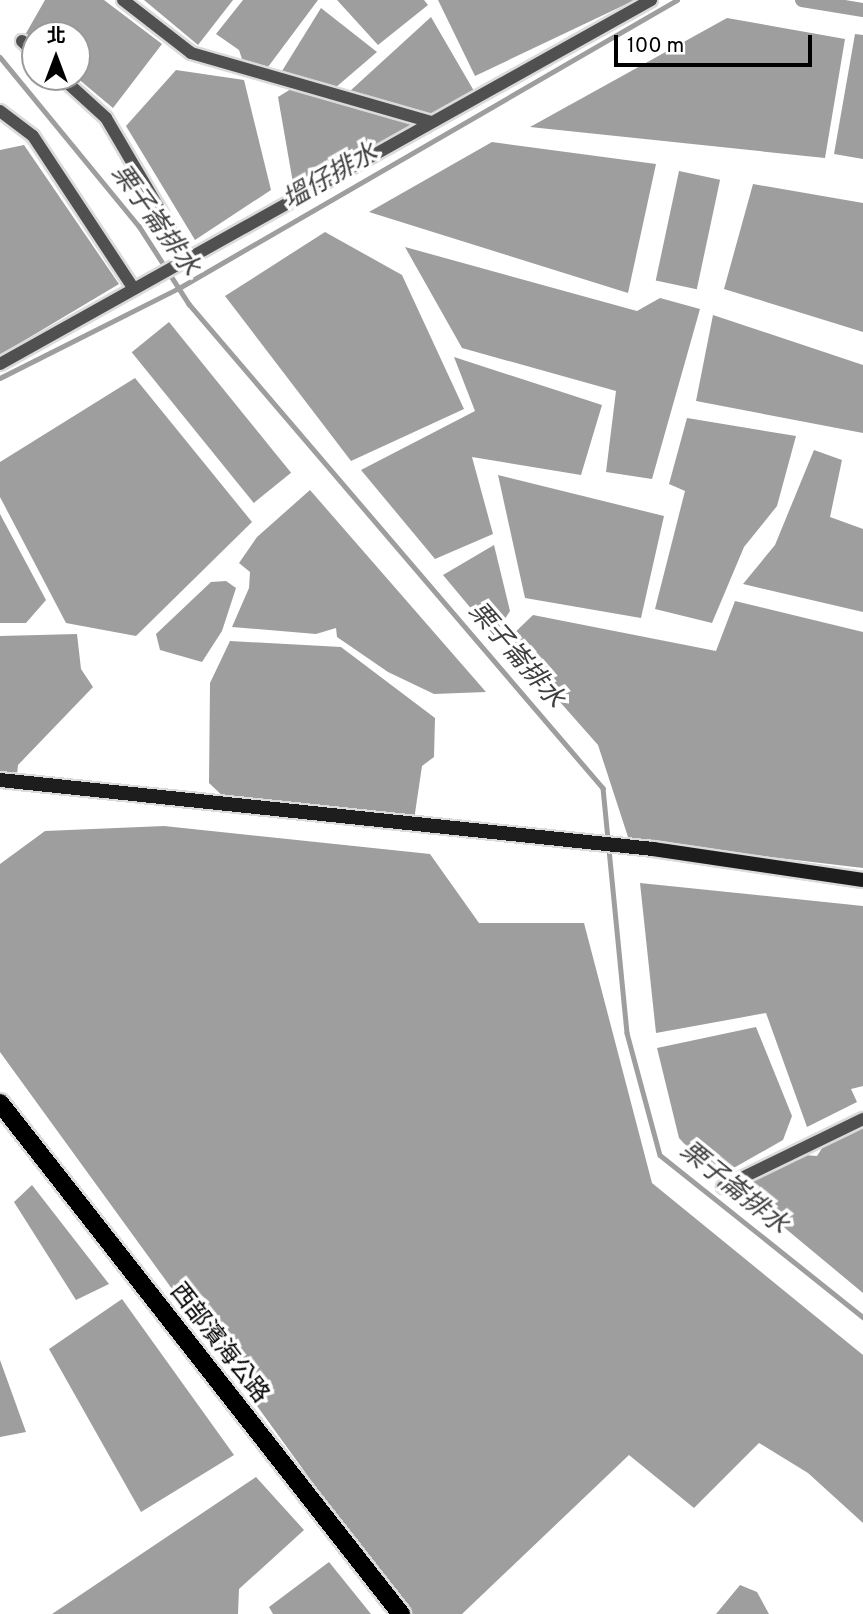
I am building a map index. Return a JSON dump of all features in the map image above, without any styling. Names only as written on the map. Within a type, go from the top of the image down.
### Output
[{"type":"main road","points":[[0,780],[653,849],[863,880]]},
{"type":"main road","name":"西部濱海公路","points":[[0,1103],[401,1614]]},
{"type":"street","points":[[123,0],[191,53],[431,122]]},
{"type":"street","points":[[0,364],[132,286],[188,258],[651,0]]},
{"type":"street","points":[[76,91],[106,118],[188,258]]},
{"type":"street","points":[[0,111],[33,136],[132,286]]},
{"type":"street","points":[[723,1187],[863,1119]]},
{"type":"shaded area","points":[[45,0],[104,0],[162,44],[113,108],[91,90],[91,21],[33,21]]},
{"type":"shaded area","points":[[144,0],[233,0],[198,45]]},
{"type":"shaded area","points":[[243,0],[318,0],[268,67],[242,59],[239,50],[216,34]]},
{"type":"shaded area","points":[[337,0],[424,0],[428,5],[378,45]]},
{"type":"shaded area","points":[[438,0],[635,0],[475,76]]},
{"type":"shaded area","points":[[321,8],[377,52],[335,88],[282,71]]},
{"type":"shaded area","points":[[431,17],[474,91],[431,115],[350,91]]},
{"type":"shaded area","points":[[727,18],[845,39],[825,158],[530,127]]},
{"type":"shaded area","points":[[855,34],[863,35],[863,159],[834,154]]},
{"type":"shaded area","points":[[176,70],[244,80],[271,190],[195,240],[126,126]]},
{"type":"shaded area","points":[[291,89],[416,123],[415,126],[293,183],[278,97]]},
{"type":"shaded area","points":[[492,142],[656,164],[628,293],[369,212]]},
{"type":"shaded area","points":[[24,145],[119,284],[0,355],[0,150]]},
{"type":"shaded area","points":[[679,171],[720,180],[697,289],[656,281]]},
{"type":"shaded area","points":[[753,184],[863,203],[863,332],[724,289]]},
{"type":"shaded area","points":[[325,232],[402,275],[464,409],[351,461],[225,296]]},
{"type":"shaded area","points":[[405,247],[637,311],[660,298],[700,309],[652,479],[606,472],[616,391],[462,348]]},
{"type":"shaded area","points":[[713,315],[863,365],[863,433],[696,401]]},
{"type":"shaded area","points":[[169,322],[291,473],[254,503],[132,352]]},
{"type":"shaded area","points":[[454,357],[602,405],[581,475],[472,457],[493,534],[435,559],[361,470],[475,411]]},
{"type":"shaded area","points":[[135,378],[252,522],[136,636],[66,623],[0,497],[0,462]]},
{"type":"shaded area","points":[[687,418],[796,436],[777,506],[744,547],[712,623],[655,609],[685,491],[669,484]]},
{"type":"shaded area","points":[[814,450],[842,460],[830,517],[863,529],[863,612],[743,584],[775,545]]},
{"type":"shaded area","points":[[498,475],[664,516],[641,618],[525,598]]},
{"type":"shaded area","points":[[310,490],[486,692],[434,694],[388,672],[337,637],[336,628],[316,634],[232,627],[249,588],[250,572],[239,563],[257,537]]},
{"type":"shaded area","points":[[0,514],[46,600],[26,623],[0,623]]},
{"type":"shaded area","points":[[494,545],[510,611],[494,636],[443,575]]},
{"type":"shaded area","points":[[226,581],[236,588],[222,631],[202,662],[160,650],[156,634],[211,582]]},
{"type":"shaded area","points":[[735,601],[863,632],[863,868],[629,840],[598,745],[506,641],[533,615],[716,651]]},
{"type":"shaded area","points":[[77,634],[81,669],[93,687],[18,765],[17,775],[0,773],[0,636]]},
{"type":"shaded area","points":[[230,641],[341,647],[435,718],[434,757],[422,766],[414,820],[227,800],[209,783],[210,683]]},
{"type":"shaded area","points":[[164,826],[430,854],[479,923],[584,923],[652,1183],[863,1355],[863,1523],[808,1473],[759,1443],[694,1508],[629,1455],[462,1614],[408,1614],[0,1052],[0,864],[45,831]]},
{"type":"shaded area","points":[[640,883],[863,906],[863,1086],[851,1089],[857,1102],[807,1127],[766,1013],[656,1033]]},
{"type":"shaded area","points":[[756,1027],[792,1116],[783,1140],[716,1178],[679,1138],[657,1048]]},
{"type":"shaded area","points":[[863,1121],[863,1293],[732,1184],[791,1154],[817,1156],[829,1137]]},
{"type":"shaded area","points":[[32,1185],[109,1284],[76,1300],[14,1202]]},
{"type":"shaded area","points":[[122,1299],[234,1455],[141,1512],[49,1349]]},
{"type":"shaded area","points":[[0,1360],[26,1432],[0,1437]]},
{"type":"shaded area","points":[[256,1477],[304,1530],[239,1589],[238,1614],[52,1614]]},
{"type":"shaded area","points":[[329,1562],[371,1614],[273,1614],[269,1607]]},
{"type":"shaded area","points":[[740,1585],[757,1592],[769,1614],[716,1614]]},
{"type":"waterway","name":"塭仔排水","points":[[0,378],[179,288],[677,0]]},
{"type":"waterway","points":[[802,0],[863,10]]},
{"type":"waterway","name":"栗子崙排水","points":[[0,57],[139,226],[189,304],[603,788],[627,1033],[660,1155],[863,1317]]}]
